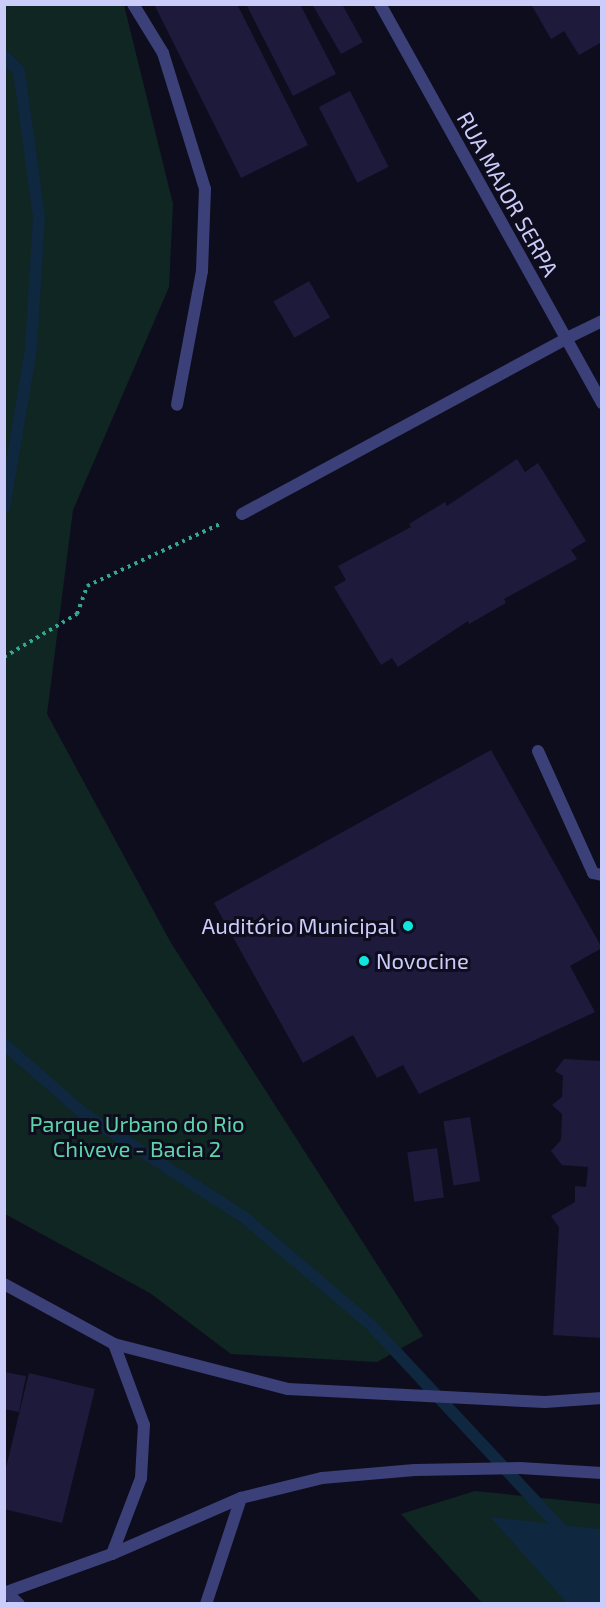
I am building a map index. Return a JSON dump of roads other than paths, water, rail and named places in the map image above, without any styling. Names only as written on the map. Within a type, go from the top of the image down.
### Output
[{"type":"street","points":[[133,4],[163,53],[205,189],[202,271],[177,405]]},
{"type":"street","name":"RUA MAJOR SERPA","points":[[380,4],[602,403]]},
{"type":"street","points":[[242,514],[602,321]]},
{"type":"street","points":[[538,752],[593,873],[602,875]]},
{"type":"street","points":[[4,1284],[114,1344],[288,1389],[545,1402],[602,1398]]},
{"type":"street","points":[[112,1554],[141,1478],[144,1425],[114,1344]]},
{"type":"street","points":[[19,1604],[5,1592],[112,1554],[241,1498],[322,1478],[415,1470],[596,1472]]},
{"type":"street","points":[[206,1604],[241,1498]]},
{"type":"water","points":[[490,1517],[601,1529],[601,1603],[567,1603]]},
{"type":"waterway","points":[[4,56],[19,71],[39,217],[31,349],[4,508]]},
{"type":"waterway","points":[[4,1044],[84,1114],[244,1217],[371,1325],[568,1536]]},
{"type":"place","name":"Auditório Municipal","points":[[408,926]]},
{"type":"place","name":"Novocine","points":[[364,961]]},
{"type":"park label","name":"Parque Urbano do Rio Chiveve - Bacia 2","points":[[137,1136]]}]
